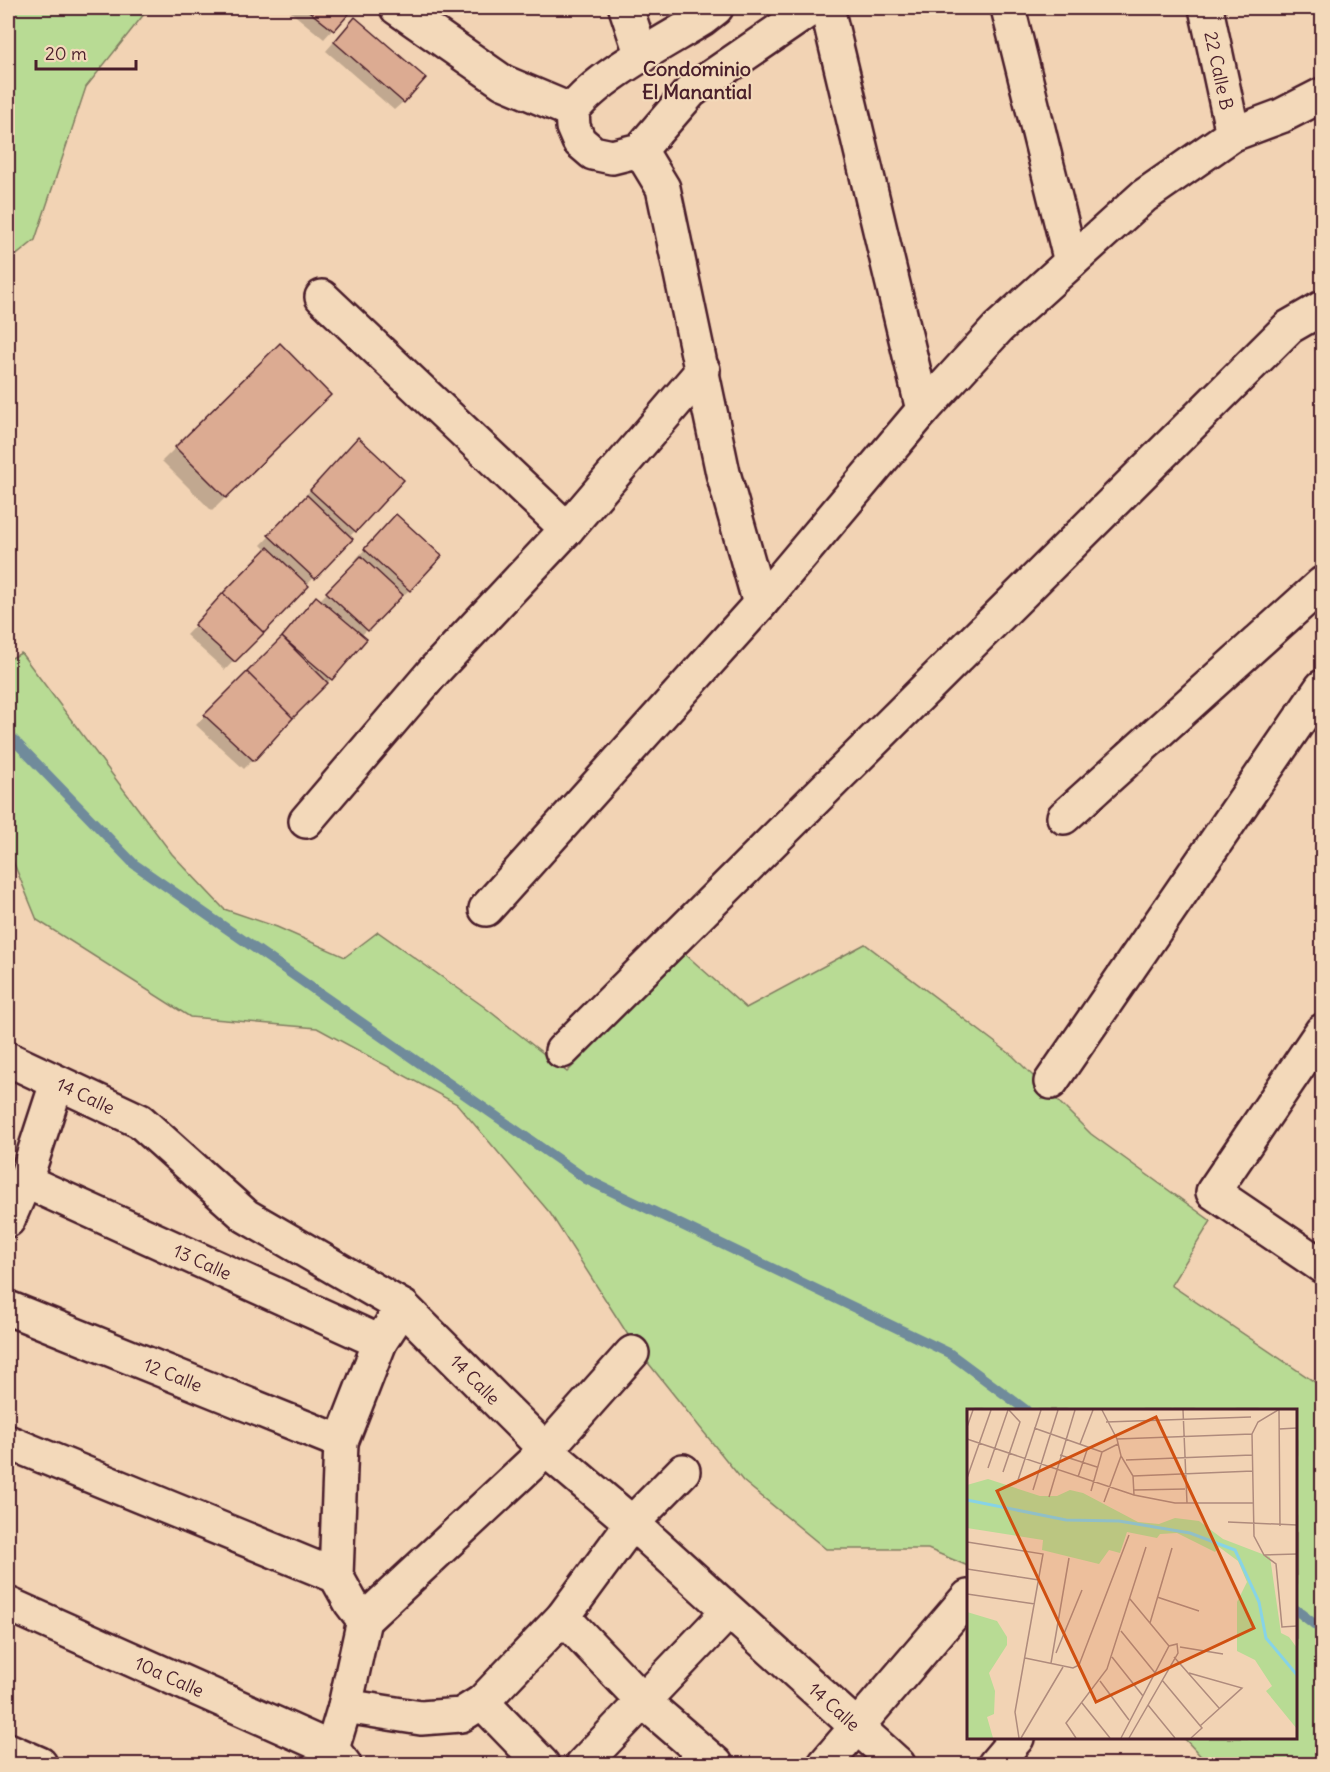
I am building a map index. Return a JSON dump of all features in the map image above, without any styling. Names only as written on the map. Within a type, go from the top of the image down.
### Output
[{"type":"street","points":[[397,8],[503,82],[572,111]]},
{"type":"street","points":[[626,8],[642,57]]},
{"type":"street","points":[[717,8],[606,79],[581,99],[572,111],[573,127],[579,141],[593,153],[612,157],[640,150],[691,92],[812,8]]},
{"type":"street","points":[[827,8],[923,410]]},
{"type":"street","points":[[1008,8],[1071,262]]},
{"type":"street","name":"22 Calle B","points":[[1206,8],[1233,134]]},
{"type":"street","points":[[486,909],[760,604],[923,410],[998,328],[1144,196],[1233,134],[1281,116],[1323,95]]},
{"type":"street","points":[[640,150],[663,188],[723,473],[760,604]]},
{"type":"street","points":[[322,297],[567,529]]},
{"type":"street","points":[[562,1051],[1290,327],[1323,308]]},
{"type":"street","points":[[306,821],[434,671],[567,529],[703,370]]},
{"type":"street","points":[[1064,818],[1323,584]]},
{"type":"street","points":[[1051,1082],[1323,687]]},
{"type":"street","points":[[1323,1031],[1213,1192],[1323,1266]]},
{"type":"street","name":"14 Calle","points":[[8,1059],[140,1120],[246,1216],[403,1307],[546,1450],[632,1523],[898,1764]]},
{"type":"street","points":[[8,1220],[25,1181],[57,1083]]},
{"type":"street","name":"13 Calle","points":[[25,1181],[380,1342]]},
{"type":"street","points":[[364,1620],[351,1603],[336,1576],[341,1442],[380,1342],[403,1307]]},
{"type":"street","name":"12 Calle","points":[[8,1308],[341,1442]]},
{"type":"street","points":[[338,1757],[345,1706],[364,1620],[546,1450],[632,1353]]},
{"type":"street","points":[[8,1442],[336,1576]]},
{"type":"street","points":[[345,1706],[422,1718],[461,1714],[482,1702],[562,1617],[632,1523],[683,1471]]},
{"type":"street","points":[[825,1764],[967,1599]]},
{"type":"street","name":"10a Calle","points":[[8,1604],[338,1757]]},
{"type":"street","points":[[583,1764],[728,1612]]},
{"type":"street","points":[[562,1617],[643,1701],[716,1764]]},
{"type":"street","points":[[482,1702],[542,1764]]},
{"type":"street","points":[[995,1764],[1015,1739]]},
{"type":"street","points":[[8,1750],[40,1764]]},
{"type":"green space","points":[[8,8],[149,8],[86,87],[35,240],[8,262]]},
{"type":"green space","points":[[21,653],[172,854],[224,909],[277,927],[345,957],[378,932],[483,1006],[567,1072],[684,953],[746,1008],[865,944],[1013,1056],[1091,1134],[1211,1221],[1171,1285],[1322,1387],[1322,1764],[1208,1764],[1185,1739],[1297,1739],[1297,1409],[967,1409],[967,1566],[928,1549],[826,1549],[743,1481],[637,1349],[550,1213],[457,1104],[317,1028],[190,1017],[37,920],[8,849],[8,660]]},
{"type":"building","points":[[305,8],[354,8],[334,31]]},
{"type":"building","points":[[355,17],[426,78],[404,103],[334,42]]},
{"type":"building","points":[[280,343],[331,395],[226,498],[175,447]]},
{"type":"building","points":[[358,437],[404,480],[356,532],[310,490]]},
{"type":"building","points":[[307,495],[353,539],[315,579],[268,535]]},
{"type":"building","points":[[396,514],[442,556],[410,591],[364,549]]},
{"type":"building","points":[[268,547],[309,586],[264,633],[223,593]]},
{"type":"building","points":[[361,556],[403,595],[368,631],[326,592]]},
{"type":"building","points":[[223,593],[264,633],[235,662],[194,625]]},
{"type":"building","points":[[316,596],[367,639],[332,680],[282,637]]},
{"type":"building","points":[[282,637],[328,683],[293,718],[247,672]]},
{"type":"building","points":[[247,672],[293,718],[254,761],[204,715]]},
{"type":"waterway","points":[[8,734],[134,864],[586,1179],[949,1353],[1025,1409]]},
{"type":"waterway","points":[[1297,1611],[1322,1630]]},
{"type":"district","name":"Condominio El Manantial","points":[[697,80]]}]
